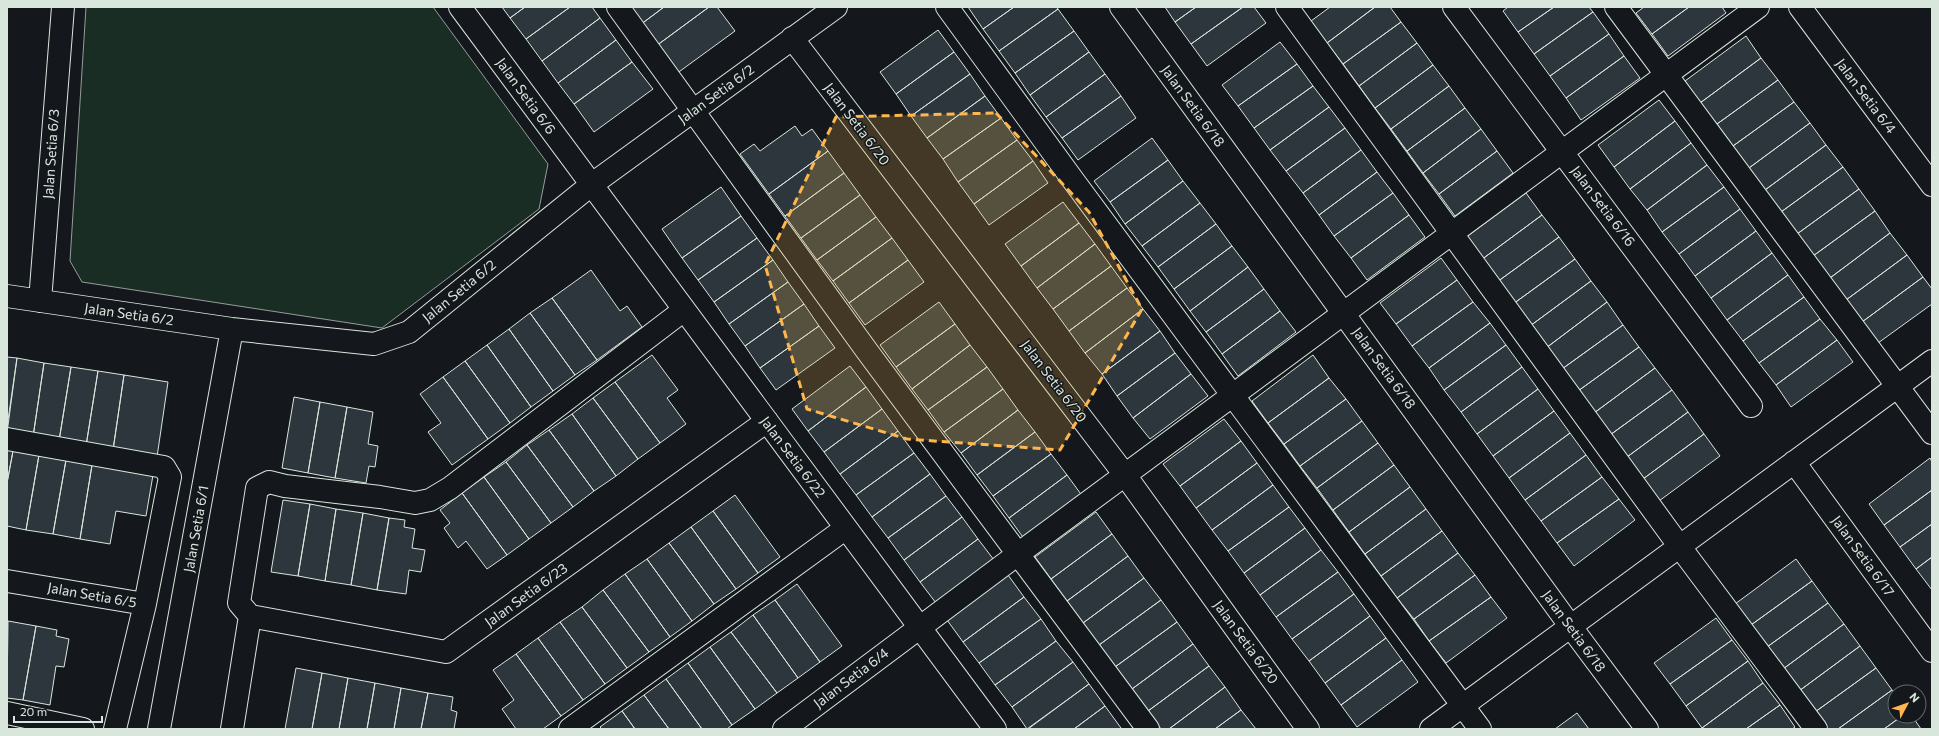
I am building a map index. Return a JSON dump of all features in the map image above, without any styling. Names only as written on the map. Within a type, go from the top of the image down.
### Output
[{"type":"street","name":"Jalan Setia 6/3","points":[[40,301],[63,7]]},
{"type":"street","name":"Jalan Setia 6/6","points":[[460,7],[591,185]]},
{"type":"street","points":[[618,7],[867,351],[1148,729]]},
{"type":"street","name":"Jalan Setia 6/2","points":[[7,296],[232,329],[374,344],[409,332],[591,185],[836,7]]},
{"type":"street","points":[[947,7],[1073,180],[1480,729]]},
{"type":"street","name":"Jalan Setia 6/18","points":[[1121,7],[1570,627],[1647,729]]},
{"type":"street","points":[[1287,7],[1680,547],[1816,729]]},
{"type":"street","name":"Jalan Setia 6/16","points":[[1454,7],[1751,406]]},
{"type":"street","points":[[1616,7],[1932,433]]},
{"type":"street","name":"Jalan Setia 6/4","points":[[784,729],[919,627],[1758,7]]},
{"type":"street","name":"Jalan Setia 6/4","points":[[1800,7],[1932,185]]},
{"type":"street","name":"Jalan Setia 6/20","points":[[792,38],[1125,475],[1308,729]]},
{"type":"street","name":"Jalan Setia 6/22","points":[[591,185],[995,729]]},
{"type":"street","points":[[232,729],[250,616],[238,603],[257,488],[269,482],[285,486],[380,497],[415,504],[430,500],[450,488],[684,310]]},
{"type":"street","name":"Jalan Setia 6/1","points":[[159,729],[232,329]]},
{"type":"street","points":[[1431,729],[1932,362]]},
{"type":"street","name":"Jalan Setia 6/23","points":[[250,616],[446,652],[767,421]]},
{"type":"street","points":[[7,439],[164,467],[170,477],[145,604]]},
{"type":"street","name":"Jalan Setia 6/17","points":[[1794,462],[1932,651]]},
{"type":"street","points":[[570,729],[846,528]]},
{"type":"street","name":"Jalan Setia 6/5","points":[[7,581],[145,604],[115,729]]},
{"type":"street","points":[[7,713],[83,729]]},
{"type":"highlighted area","points":[[996,113],[1089,212],[1142,309],[1060,450],[907,439],[807,409],[765,265],[836,117]]},
{"type":"green space","points":[[86,7],[433,7],[548,164],[539,209],[382,328],[82,282],[70,261]]},
{"type":"building","points":[[502,7],[525,7],[510,18]]},
{"type":"building","points":[[525,7],[570,7],[526,39],[510,18]]},
{"type":"building","points":[[570,7],[592,7],[600,18],[542,61],[526,39]]},
{"type":"building","points":[[627,7],[664,7],[640,25]]},
{"type":"building","points":[[664,7],[709,7],[656,46],[640,25]]},
{"type":"building","points":[[709,7],[717,7],[735,31],[676,74],[656,46]]},
{"type":"building","points":[[968,7],[1014,7],[983,29]]},
{"type":"building","points":[[1014,7],[1057,7],[1058,9],[999,51],[983,29]]},
{"type":"building","points":[[1165,7],[1196,7],[1175,22]]},
{"type":"building","points":[[1196,7],[1243,7],[1191,44],[1175,22]]},
{"type":"building","points":[[1243,7],[1254,7],[1266,23],[1207,66],[1191,44]]},
{"type":"building","points":[[1330,7],[1375,7],[1327,43],[1311,21]]},
{"type":"building","points":[[1375,7],[1390,7],[1401,22],[1343,64],[1327,43]]},
{"type":"building","points":[[1508,7],[1554,7],[1518,32],[1503,11]]},
{"type":"building","points":[[1554,7],[1589,7],[1593,12],[1534,54],[1518,32]]},
{"type":"building","points":[[1644,7],[1689,7],[1652,34],[1636,13]]},
{"type":"building","points":[[1689,7],[1722,7],[1726,13],[1668,56],[1652,34]]},
{"type":"building","points":[[1058,9],[1074,31],[1015,73],[999,51]]},
{"type":"building","points":[[1593,12],[1609,34],[1550,76],[1534,54]]},
{"type":"building","points":[[600,18],[616,40],[558,83],[542,61]]},
{"type":"building","points":[[1401,22],[1417,43],[1359,86],[1343,64]]},
{"type":"building","points":[[938,30],[954,52],[896,94],[880,72]]},
{"type":"building","points":[[1074,31],[1089,52],[1030,95],[1015,73]]},
{"type":"building","points":[[1609,34],[1624,56],[1566,98],[1550,76]]},
{"type":"building","points":[[1746,36],[1761,58],[1700,103],[1685,81]]},
{"type":"building","points":[[616,40],[632,62],[574,104],[558,83]]},
{"type":"building","points":[[1280,42],[1297,64],[1238,106],[1222,85]]},
{"type":"building","points":[[1417,43],[1433,65],[1375,108],[1359,86]]},
{"type":"building","points":[[954,52],[970,74],[911,116],[896,94]]},
{"type":"building","points":[[1089,52],[1105,74],[1046,117],[1030,95]]},
{"type":"building","points":[[1624,56],[1640,78],[1581,120],[1566,98]]},
{"type":"building","points":[[1761,58],[1778,80],[1717,124],[1700,103]]},
{"type":"building","points":[[632,62],[653,89],[594,132],[574,104]]},
{"type":"building","points":[[1297,64],[1313,86],[1254,128],[1238,106]]},
{"type":"building","points":[[1433,65],[1449,86],[1391,129],[1375,108]]},
{"type":"building","points":[[970,74],[985,96],[927,138],[911,116]]},
{"type":"building","points":[[1105,74],[1121,96],[1062,138],[1046,117]]},
{"type":"building","points":[[1778,80],[1794,102],[1733,146],[1717,124]]},
{"type":"building","points":[[1313,86],[1329,107],[1270,150],[1254,128]]},
{"type":"building","points":[[1449,86],[1465,108],[1407,151],[1391,129]]},
{"type":"building","points":[[985,96],[1001,118],[943,159],[927,138]]},
{"type":"building","points":[[1121,96],[1136,118],[1078,160],[1062,138]]},
{"type":"building","points":[[1659,100],[1675,121],[1614,167],[1598,145]]},
{"type":"building","points":[[1794,102],[1810,123],[1749,168],[1733,146]]},
{"type":"building","points":[[1329,107],[1345,128],[1286,171],[1270,150]]},
{"type":"building","points":[[1465,108],[1481,129],[1423,173],[1407,151]]},
{"type":"building","points":[[1001,118],[1017,140],[958,182],[943,159]]},
{"type":"building","points":[[1675,121],[1691,143],[1630,189],[1614,167]]},
{"type":"building","points":[[1810,123],[1826,145],[1765,190],[1749,168]]},
{"type":"building","points":[[795,126],[802,136],[812,129],[828,151],[769,194],[740,154],[754,144],[760,151]]},
{"type":"building","points":[[1345,128],[1361,150],[1303,193],[1286,171]]},
{"type":"building","points":[[1481,129],[1497,151],[1439,194],[1423,173]]},
{"type":"building","points":[[1152,138],[1168,160],[1110,202],[1094,181]]},
{"type":"building","points":[[1017,140],[1033,161],[974,204],[958,182]]},
{"type":"building","points":[[1691,143],[1707,165],[1647,210],[1630,189]]},
{"type":"building","points":[[1826,145],[1843,167],[1781,212],[1765,190]]},
{"type":"building","points":[[1361,150],[1377,172],[1319,215],[1303,193]]},
{"type":"building","points":[[828,151],[844,173],[785,216],[769,194]]},
{"type":"building","points":[[1497,151],[1513,173],[1455,216],[1439,194]]},
{"type":"building","points":[[1168,160],[1183,181],[1125,224],[1110,202]]},
{"type":"building","points":[[1033,161],[1048,183],[989,225],[974,204]]},
{"type":"building","points":[[1707,165],[1724,187],[1662,232],[1647,210]]},
{"type":"building","points":[[1843,167],[1859,189],[1797,234],[1781,212]]},
{"type":"building","points":[[1377,172],[1393,193],[1334,236],[1319,215]]},
{"type":"building","points":[[844,173],[860,195],[801,238],[785,216]]},
{"type":"building","points":[[1183,181],[1200,203],[1142,246],[1125,224]]},
{"type":"building","points":[[721,187],[741,216],[682,258],[662,229]]},
{"type":"building","points":[[1724,187],[1740,209],[1679,254],[1662,232]]},
{"type":"building","points":[[1859,189],[1875,211],[1813,256],[1797,234]]},
{"type":"building","points":[[1393,193],[1409,215],[1351,258],[1334,236]]},
{"type":"building","points":[[1526,193],[1542,215],[1481,260],[1465,238]]},
{"type":"building","points":[[860,195],[876,217],[817,260],[801,238]]},
{"type":"building","points":[[1063,202],[1079,223],[1021,266],[1005,244]]},
{"type":"building","points":[[1200,203],[1216,224],[1158,267],[1142,246]]},
{"type":"building","points":[[1740,209],[1756,231],[1695,276],[1679,254]]},
{"type":"building","points":[[1875,211],[1890,233],[1830,278],[1813,256]]},
{"type":"building","points":[[1409,215],[1425,237],[1367,280],[1351,258]]},
{"type":"building","points":[[1542,215],[1559,237],[1497,282],[1481,260]]},
{"type":"building","points":[[741,216],[757,238],[698,280],[682,258]]},
{"type":"building","points":[[876,217],[892,238],[833,281],[817,260]]},
{"type":"building","points":[[1079,223],[1095,244],[1037,288],[1021,266]]},
{"type":"building","points":[[1216,224],[1232,246],[1174,289],[1158,267]]},
{"type":"building","points":[[1756,231],[1772,253],[1711,298],[1695,276]]},
{"type":"building","points":[[1890,233],[1907,255],[1846,300],[1830,278]]},
{"type":"building","points":[[1559,237],[1575,259],[1513,304],[1497,282]]},
{"type":"building","points":[[757,238],[773,260],[714,302],[698,280]]},
{"type":"building","points":[[892,238],[908,260],[849,303],[833,281]]},
{"type":"building","points":[[1095,244],[1111,266],[1053,309],[1037,288]]},
{"type":"building","points":[[1232,246],[1248,267],[1190,311],[1174,289]]},
{"type":"building","points":[[1772,253],[1788,275],[1727,320],[1711,298]]},
{"type":"building","points":[[1907,255],[1923,277],[1862,322],[1846,300]]},
{"type":"building","points":[[1441,258],[1457,280],[1396,324],[1380,303]]},
{"type":"building","points":[[1575,259],[1591,281],[1530,326],[1513,304]]},
{"type":"building","points":[[773,260],[788,282],[729,324],[714,302]]},
{"type":"building","points":[[908,260],[924,282],[865,325],[849,303]]},
{"type":"building","points":[[1111,266],[1127,288],[1069,331],[1053,309]]},
{"type":"building","points":[[1248,267],[1264,289],[1206,332],[1190,311]]},
{"type":"building","points":[[591,270],[620,311],[627,306],[642,327],[597,360],[552,298]]},
{"type":"building","points":[[1788,275],[1804,297],[1743,341],[1727,320]]},
{"type":"building","points":[[1923,277],[1932,289],[1932,304],[1878,343],[1862,322]]},
{"type":"building","points":[[1457,280],[1473,302],[1412,346],[1396,324]]},
{"type":"building","points":[[1591,281],[1607,302],[1546,348],[1530,326]]},
{"type":"building","points":[[788,282],[804,304],[745,346],[729,324]]},
{"type":"building","points":[[1127,288],[1143,309],[1085,353],[1069,331]]},
{"type":"building","points":[[1264,289],[1280,311],[1222,354],[1206,332]]},
{"type":"building","points":[[1804,297],[1820,319],[1759,363],[1743,341]]},
{"type":"building","points":[[552,298],[597,360],[575,375],[530,313]]},
{"type":"building","points":[[939,302],[955,324],[896,367],[880,345]]},
{"type":"building","points":[[1473,302],[1490,323],[1429,368],[1412,346]]},
{"type":"building","points":[[1607,302],[1623,325],[1562,369],[1546,348]]},
{"type":"building","points":[[804,304],[819,326],[760,368],[745,346]]},
{"type":"building","points":[[1143,309],[1160,331],[1102,374],[1085,353]]},
{"type":"building","points":[[1280,311],[1296,332],[1238,376],[1222,354]]},
{"type":"building","points":[[530,313],[575,375],[553,391],[509,329]]},
{"type":"building","points":[[1820,319],[1837,340],[1776,385],[1759,363]]},
{"type":"building","points":[[1490,323],[1506,345],[1444,390],[1429,368]]},
{"type":"building","points":[[955,324],[970,345],[912,389],[896,367]]},
{"type":"building","points":[[1623,325],[1639,347],[1578,391],[1562,369]]},
{"type":"building","points":[[819,326],[835,348],[776,390],[760,368]]},
{"type":"building","points":[[509,329],[553,391],[531,407],[487,345]]},
{"type":"building","points":[[1160,331],[1175,353],[1117,396],[1102,374]]},
{"type":"building","points":[[1837,340],[1853,362],[1791,407],[1776,385]]},
{"type":"building","points":[[487,345],[531,407],[510,423],[465,361]]},
{"type":"building","points":[[970,345],[987,367],[928,410],[912,389]]},
{"type":"building","points":[[1506,345],[1522,367],[1461,412],[1444,390]]},
{"type":"building","points":[[1639,347],[1655,368],[1594,413],[1578,391]]},
{"type":"building","points":[[1175,353],[1191,374],[1133,418],[1117,396]]},
{"type":"building","points":[[652,355],[678,390],[667,398],[686,424],[660,443],[615,382]]},
{"type":"building","points":[[1313,355],[1329,378],[1268,423],[1252,401]]},
{"type":"building","points":[[7,357],[17,358],[7,427]]},
{"type":"building","points":[[17,358],[44,363],[33,437],[7,433]]},
{"type":"building","points":[[465,361],[510,423],[488,439],[443,377]]},
{"type":"building","points":[[44,363],[71,367],[59,441],[33,437]]},
{"type":"building","points":[[850,366],[866,387],[808,431],[792,409]]},
{"type":"building","points":[[71,367],[98,371],[86,446],[59,441]]},
{"type":"building","points":[[987,367],[1003,389],[944,432],[928,410]]},
{"type":"building","points":[[1522,367],[1538,389],[1477,434],[1461,412]]},
{"type":"building","points":[[1655,368],[1672,390],[1610,435],[1594,413]]},
{"type":"building","points":[[98,371],[124,375],[113,450],[86,446]]},
{"type":"building","points":[[1191,374],[1208,396],[1150,439],[1133,418]]},
{"type":"building","points":[[124,375],[168,382],[157,457],[113,450]]},
{"type":"building","points":[[443,377],[488,439],[452,465],[428,432],[441,423],[420,394]]},
{"type":"building","points":[[1329,378],[1346,399],[1284,444],[1268,423]]},
{"type":"building","points":[[615,382],[660,443],[638,459],[593,398]]},
{"type":"building","points":[[866,387],[882,409],[824,452],[808,431]]},
{"type":"building","points":[[1003,389],[1018,410],[961,453],[944,432]]},
{"type":"building","points":[[1538,389],[1554,411],[1493,456],[1477,434]]},
{"type":"building","points":[[1672,390],[1688,412],[1627,457],[1610,435]]},
{"type":"building","points":[[294,397],[320,402],[308,473],[282,468]]},
{"type":"building","points":[[593,398],[638,459],[616,476],[572,414]]},
{"type":"building","points":[[1346,399],[1362,421],[1300,466],[1284,444]]},
{"type":"building","points":[[320,402],[347,407],[335,478],[308,473]]},
{"type":"building","points":[[347,407],[373,412],[368,444],[378,446],[375,467],[369,466],[366,483],[335,478]]},
{"type":"building","points":[[882,409],[898,431],[840,474],[824,452]]},
{"type":"building","points":[[1018,410],[1035,432],[977,475],[961,453]]},
{"type":"building","points":[[1554,411],[1570,433],[1509,478],[1493,456]]},
{"type":"building","points":[[1688,412],[1704,434],[1643,479],[1627,457]]},
{"type":"building","points":[[572,414],[616,476],[594,491],[549,430]]},
{"type":"building","points":[[1224,419],[1241,441],[1180,486],[1163,464]]},
{"type":"building","points":[[1362,421],[1378,443],[1317,488],[1300,466]]},
{"type":"building","points":[[549,430],[594,491],[573,507],[527,445]]},
{"type":"building","points":[[898,431],[914,453],[856,495],[840,474]]},
{"type":"building","points":[[1035,432],[1051,454],[993,496],[977,475]]},
{"type":"building","points":[[1570,433],[1586,455],[1525,500],[1509,478]]},
{"type":"building","points":[[1704,434],[1720,456],[1659,501],[1643,479]]},
{"type":"building","points":[[1241,441],[1257,463],[1196,508],[1180,486]]},
{"type":"building","points":[[1378,443],[1394,465],[1333,510],[1317,488]]},
{"type":"building","points":[[527,445],[573,507],[551,523],[506,462]]},
{"type":"building","points":[[7,450],[13,451],[7,483]]},
{"type":"building","points":[[13,451],[39,455],[26,530],[7,526],[7,483]]},
{"type":"building","points":[[914,453],[930,474],[872,517],[856,495]]},
{"type":"building","points":[[1051,454],[1067,475],[1009,518],[993,496]]},
{"type":"building","points":[[39,455],[66,460],[53,534],[26,530]]},
{"type":"building","points":[[1586,455],[1602,477],[1541,521],[1525,500]]},
{"type":"building","points":[[1930,458],[1932,462],[1932,490],[1884,525],[1869,504]]},
{"type":"building","points":[[66,460],[92,465],[80,539],[53,534]]},
{"type":"building","points":[[506,462],[551,523],[529,539],[484,477]]},
{"type":"building","points":[[1257,463],[1273,485],[1212,530],[1196,508]]},
{"type":"building","points":[[92,465],[153,475],[146,516],[116,511],[110,544],[80,539]]},
{"type":"building","points":[[1394,465],[1410,487],[1349,532],[1333,510]]},
{"type":"building","points":[[930,474],[946,496],[888,538],[872,517]]},
{"type":"building","points":[[1067,475],[1083,497],[1025,540],[1009,518]]},
{"type":"building","points":[[484,477],[529,539],[507,555],[462,493]]},
{"type":"building","points":[[1602,477],[1619,499],[1557,543],[1541,521]]},
{"type":"building","points":[[1273,485],[1289,507],[1228,551],[1212,530]]},
{"type":"building","points":[[1410,487],[1426,509],[1365,554],[1349,532]]},
{"type":"building","points":[[1932,490],[1932,524],[1900,547],[1884,525]]},
{"type":"building","points":[[462,493],[507,555],[487,569],[466,541],[458,548],[444,528],[450,523],[440,510]]},
{"type":"building","points":[[735,495],[780,557],[758,573],[713,511]]},
{"type":"building","points":[[946,496],[962,517],[904,560],[888,538]]},
{"type":"building","points":[[1619,499],[1635,520],[1574,566],[1557,543]]},
{"type":"building","points":[[283,500],[310,504],[298,576],[271,572]]},
{"type":"building","points":[[310,504],[336,509],[325,581],[298,576]]},
{"type":"building","points":[[1289,507],[1305,528],[1244,573],[1228,551]]},
{"type":"building","points":[[336,509],[363,513],[351,585],[325,581]]},
{"type":"building","points":[[1426,509],[1442,531],[1381,576],[1365,554]]},
{"type":"building","points":[[713,511],[758,573],[736,589],[691,527]]},
{"type":"building","points":[[1096,512],[1112,534],[1051,579],[1035,557]]},
{"type":"building","points":[[363,513],[389,518],[377,590],[351,585]]},
{"type":"building","points":[[962,517],[978,539],[920,582],[904,560]]},
{"type":"building","points":[[389,518],[405,520],[404,527],[415,529],[412,548],[425,550],[421,572],[409,570],[406,594],[377,590]]},
{"type":"building","points":[[1932,524],[1932,557],[1916,569],[1900,547]]},
{"type":"building","points":[[691,527],[736,589],[714,604],[669,543]]},
{"type":"building","points":[[1305,528],[1321,550],[1260,595],[1244,573]]},
{"type":"building","points":[[1442,531],[1458,553],[1397,598],[1381,576]]},
{"type":"building","points":[[1112,534],[1128,556],[1067,601],[1051,579]]},
{"type":"building","points":[[978,539],[994,560],[936,603],[920,582]]},
{"type":"building","points":[[669,543],[714,604],[692,621],[647,559]]},
{"type":"building","points":[[1321,550],[1338,572],[1276,617],[1260,595]]},
{"type":"building","points":[[1458,553],[1475,575],[1414,619],[1397,598]]},
{"type":"building","points":[[1128,556],[1144,578],[1083,623],[1067,601]]},
{"type":"building","points":[[1932,557],[1932,590],[1916,569]]},
{"type":"building","points":[[647,559],[692,621],[670,637],[625,574]]},
{"type":"building","points":[[1796,559],[1812,581],[1751,625],[1735,604]]},
{"type":"building","points":[[1338,572],[1354,594],[1292,639],[1276,617]]},
{"type":"building","points":[[625,574],[670,637],[649,652],[603,590]]},
{"type":"building","points":[[1008,575],[1024,597],[963,642],[947,620]]},
{"type":"building","points":[[1475,575],[1491,597],[1429,641],[1414,619]]},
{"type":"building","points":[[1144,578],[1161,600],[1099,645],[1083,623]]},
{"type":"building","points":[[1812,581],[1828,603],[1767,647],[1751,625]]},
{"type":"building","points":[[797,584],[842,646],[820,662],[775,600]]},
{"type":"building","points":[[603,590],[649,652],[627,668],[582,607]]},
{"type":"building","points":[[1354,594],[1370,616],[1309,661],[1292,639]]},
{"type":"building","points":[[1024,597],[1041,619],[979,663],[963,642]]},
{"type":"building","points":[[1491,597],[1507,618],[1446,663],[1429,641]]},
{"type":"building","points":[[775,600],[820,662],[798,678],[753,615]]},
{"type":"building","points":[[1161,600],[1177,622],[1115,667],[1099,645]]},
{"type":"building","points":[[1828,603],[1844,624],[1783,669],[1767,647]]},
{"type":"building","points":[[582,607],[627,668],[605,684],[560,622]]},
{"type":"building","points":[[753,615],[798,678],[777,693],[731,632]]},
{"type":"building","points":[[1370,616],[1386,638],[1325,683],[1309,661]]},
{"type":"building","points":[[1716,618],[1732,640],[1670,684],[1654,663]]},
{"type":"building","points":[[1041,619],[1056,641],[995,685],[979,663]]},
{"type":"building","points":[[8,621],[36,626],[23,700],[7,698]]},
{"type":"building","points":[[560,622],[605,684],[583,700],[538,638]]},
{"type":"building","points":[[1177,622],[1193,644],[1132,689],[1115,667]]},
{"type":"building","points":[[1844,624],[1860,646],[1799,691],[1783,669]]},
{"type":"building","points":[[36,626],[57,630],[56,636],[69,639],[64,667],[56,666],[50,705],[23,700]]},
{"type":"building","points":[[731,632],[777,693],[755,709],[710,647]]},
{"type":"building","points":[[538,638],[583,700],[561,716],[516,654]]},
{"type":"building","points":[[1386,638],[1402,660],[1341,705],[1325,683]]},
{"type":"building","points":[[1732,640],[1748,661],[1686,706],[1670,684]]},
{"type":"building","points":[[1056,641],[1073,662],[1012,707],[995,685]]},
{"type":"building","points":[[1193,644],[1209,666],[1148,711],[1132,689]]},
{"type":"building","points":[[1860,646],[1876,668],[1815,712],[1799,691]]},
{"type":"building","points":[[710,647],[755,709],[732,725],[688,663]]},
{"type":"building","points":[[516,654],[561,716],[543,729],[516,729],[502,709],[514,700],[493,670]]},
{"type":"building","points":[[1402,660],[1418,682],[1357,727],[1341,705]]},
{"type":"building","points":[[1748,661],[1763,683],[1702,728],[1686,706]]},
{"type":"building","points":[[1073,662],[1089,684],[1027,729],[1012,707]]},
{"type":"building","points":[[688,663],[732,725],[727,729],[702,729],[666,679]]},
{"type":"building","points":[[1209,666],[1225,687],[1169,729],[1161,729],[1148,711]]},
{"type":"building","points":[[296,668],[322,673],[312,729],[285,729]]},
{"type":"building","points":[[1876,668],[1888,684],[1887,694],[1838,729],[1827,729],[1815,712]]},
{"type":"building","points":[[322,673],[348,678],[339,729],[312,729]]},
{"type":"building","points":[[348,678],[375,683],[367,729],[339,729]]},
{"type":"building","points":[[666,679],[702,729],[669,729],[644,695]]},
{"type":"building","points":[[375,683],[401,688],[394,729],[367,729]]},
{"type":"building","points":[[1763,683],[1780,705],[1746,729],[1702,728]]},
{"type":"building","points":[[1089,684],[1105,706],[1074,729],[1028,729]]},
{"type":"building","points":[[1225,687],[1241,710],[1215,729],[1169,729]]},
{"type":"building","points":[[401,688],[428,693],[421,729],[394,729]]},
{"type":"building","points":[[428,693],[453,697],[451,710],[457,712],[454,729],[421,729]]},
{"type":"building","points":[[1887,694],[1887,724],[1891,724],[1884,729],[1838,729]]},
{"type":"building","points":[[644,695],[669,729],[635,729],[622,711]]},
{"type":"building","points":[[1780,705],[1795,727],[1792,729],[1746,729]]},
{"type":"building","points":[[1105,706],[1121,728],[1120,729],[1074,729]]},
{"type":"building","points":[[1241,710],[1256,729],[1215,729]]},
{"type":"building","points":[[622,711],[635,729],[602,729],[600,727]]},
{"type":"building","points":[[1577,713],[1589,729],[1555,729]]},
{"type":"building","points":[[1891,724],[1918,724],[1921,729],[1884,729]]}]
